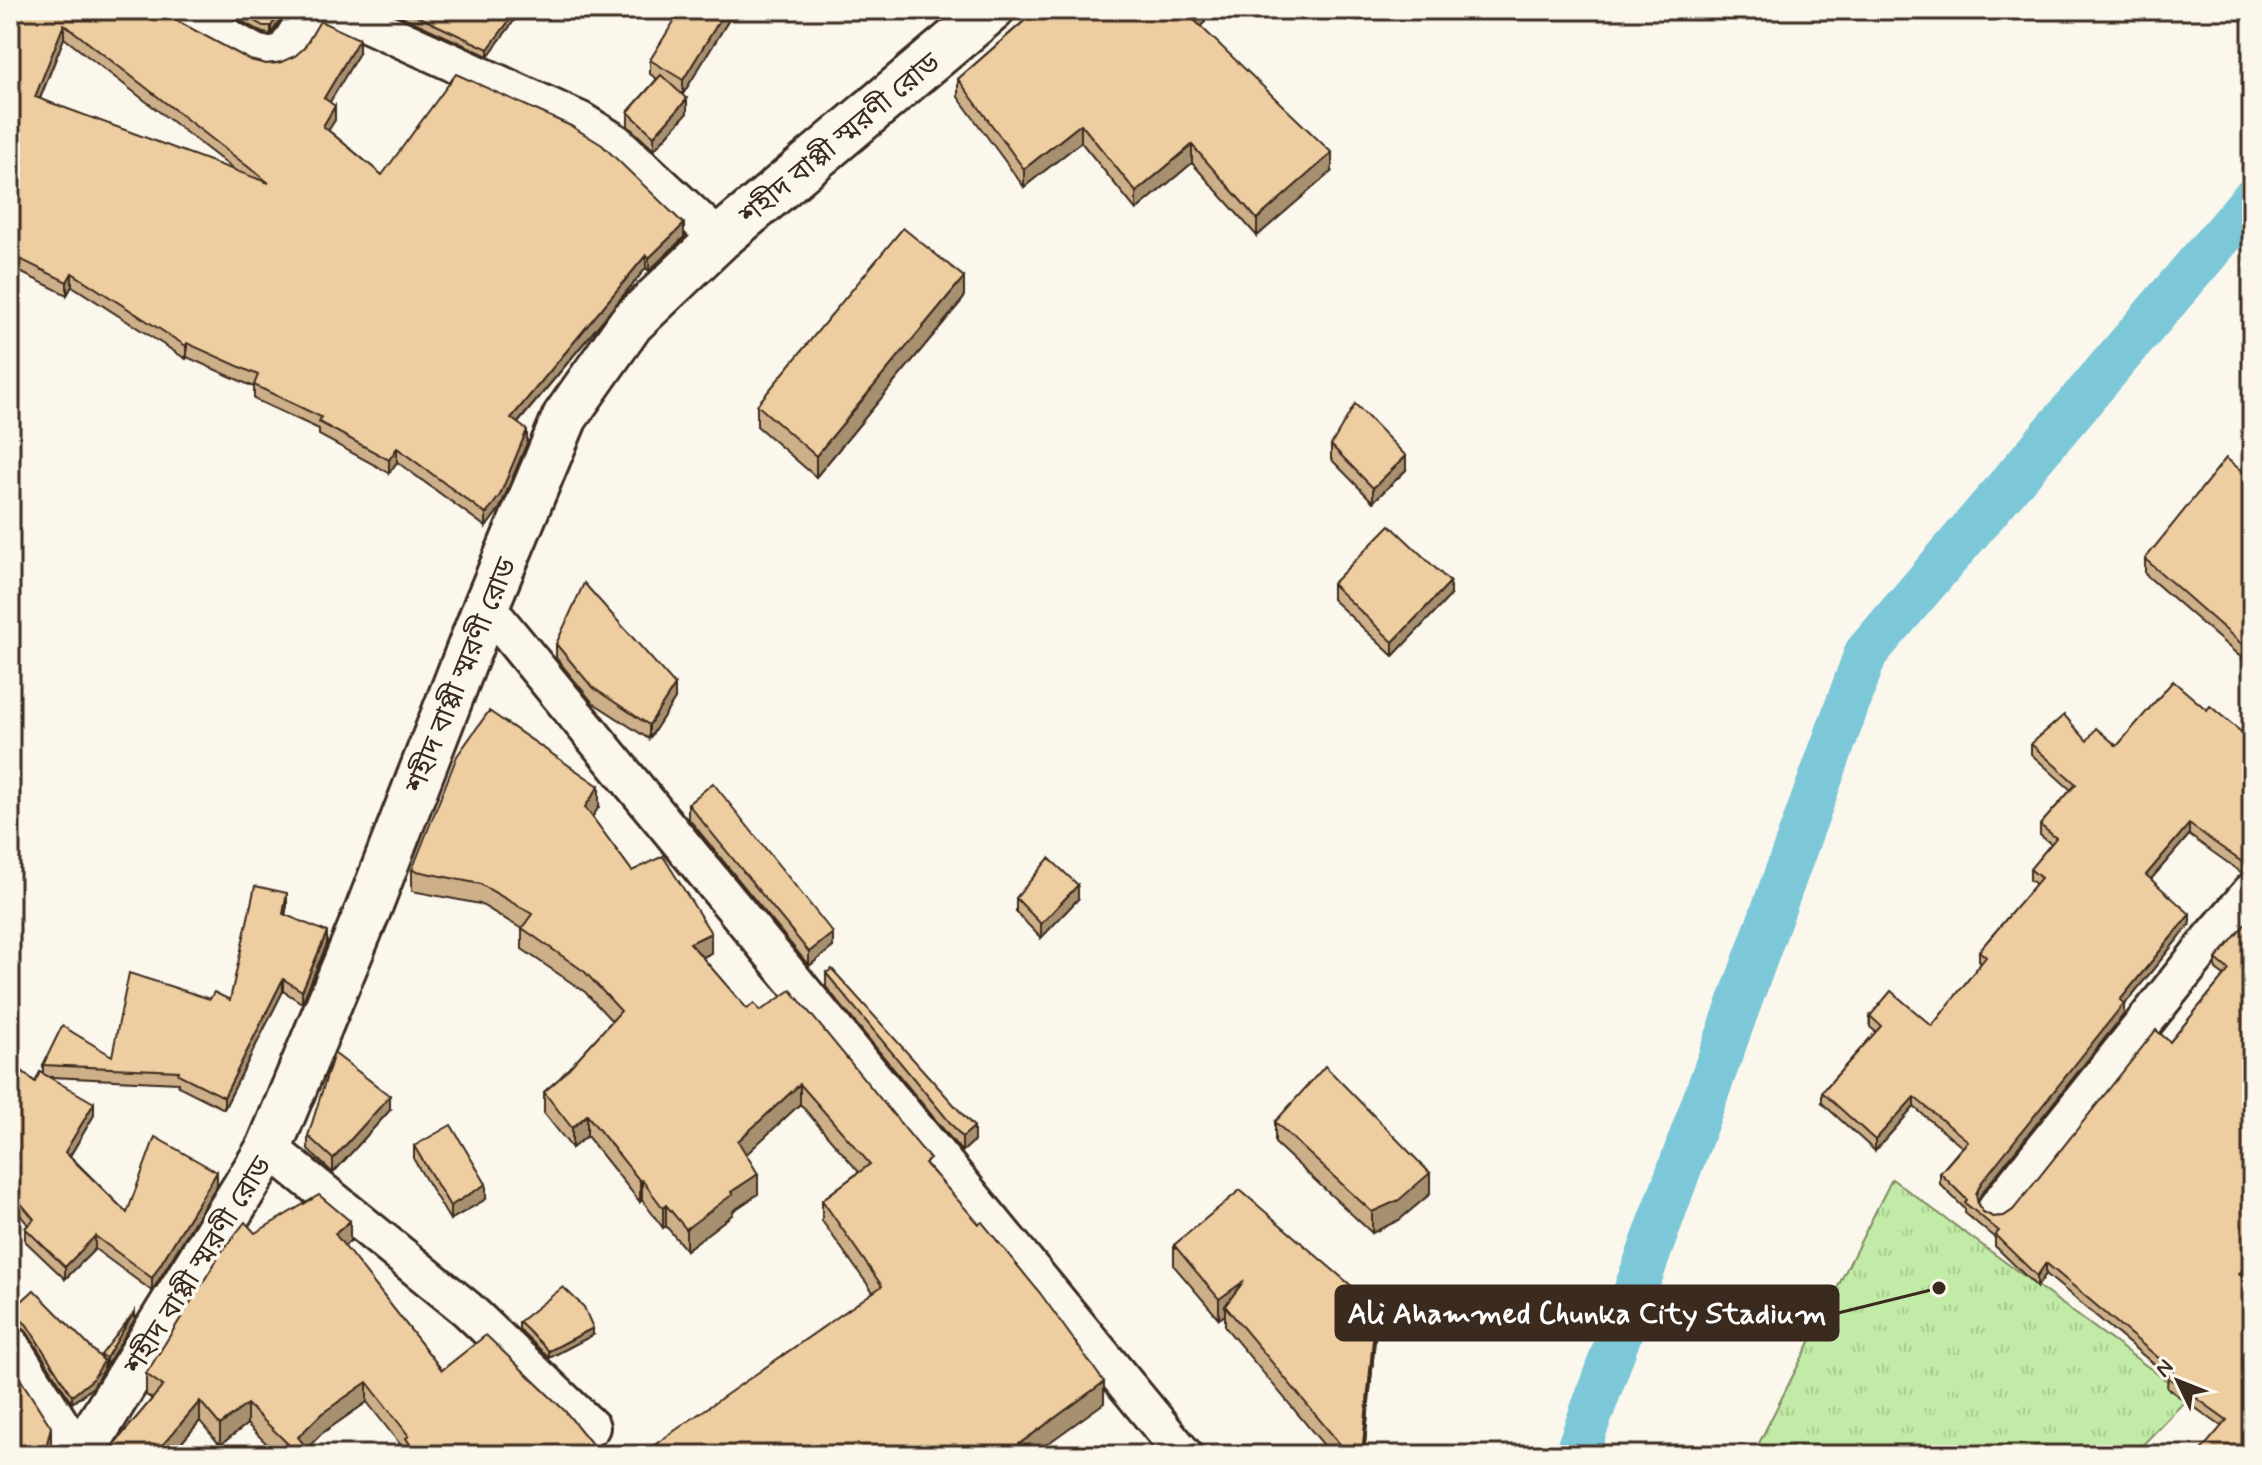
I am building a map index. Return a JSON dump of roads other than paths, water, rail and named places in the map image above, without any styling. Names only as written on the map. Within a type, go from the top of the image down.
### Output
[{"type":"street","points":[[180,10],[255,53],[271,57],[286,50],[311,10]]},
{"type":"street","points":[[337,10],[581,121],[615,142],[719,239]]},
{"type":"street","name":"শহীদ বাপ্পী স্মরণী রোড","points":[[80,1455],[269,1148],[368,910],[486,606],[565,417],[631,323],[719,239],[991,10]]},
{"type":"street","points":[[486,606],[1184,1455]]},
{"type":"street","points":[[1997,1207],[2252,891]]},
{"type":"street","points":[[269,1148],[467,1309],[591,1427]]},
{"type":"street","points":[[10,1344],[80,1455]]},
{"type":"waterway","points":[[1576,1455],[1866,653],[2252,200]]},
{"type":"place","name":"Ali Ahammed Chunka City Stadium","points":[[1939,1288]]}]
